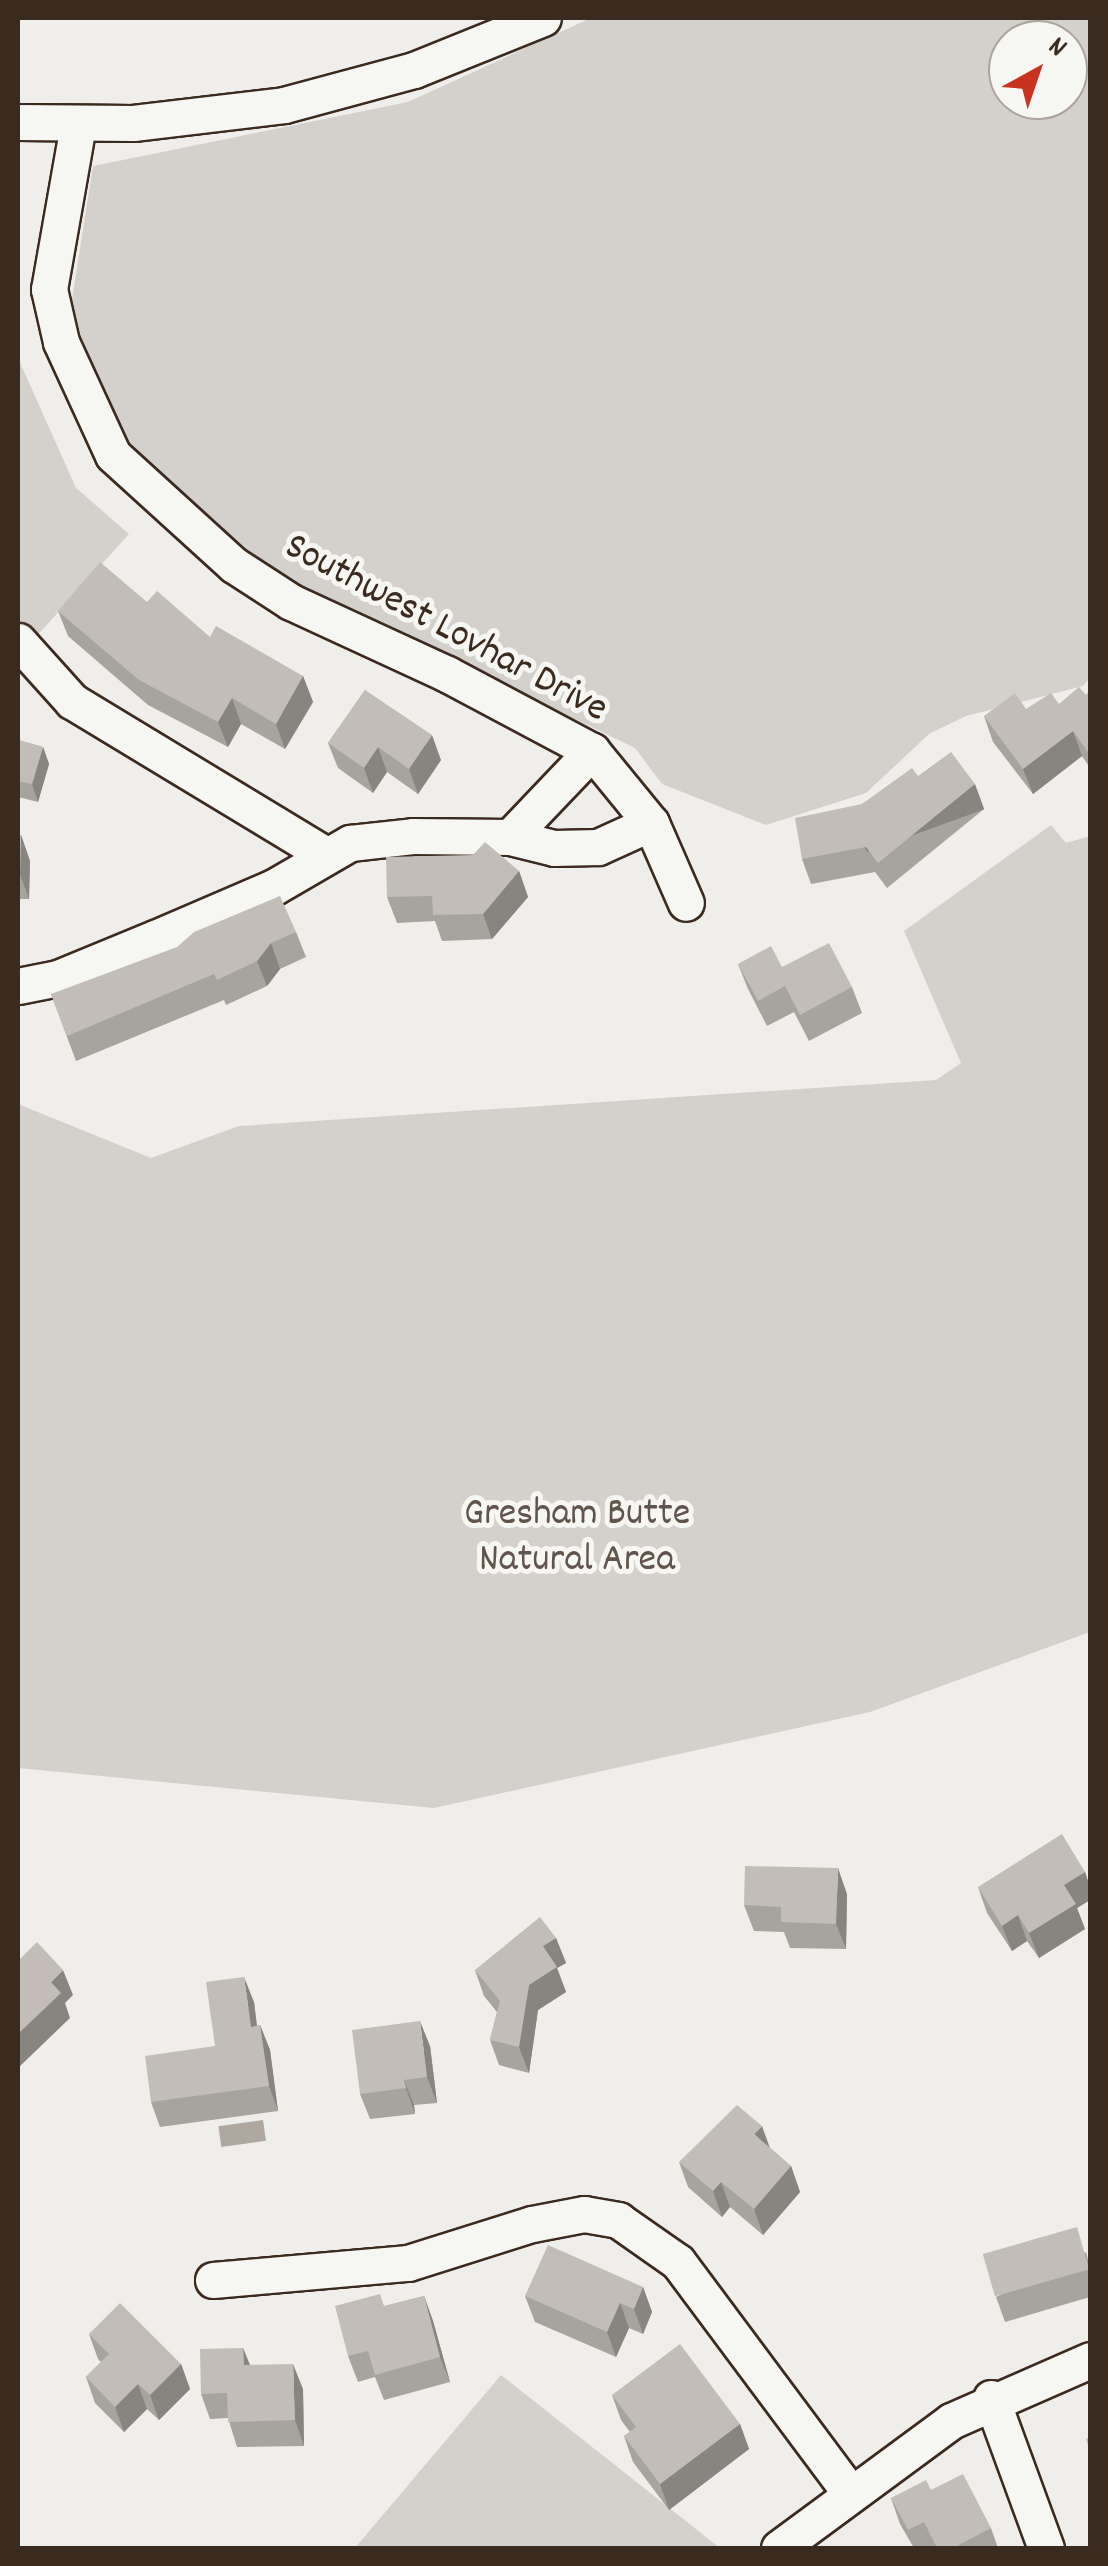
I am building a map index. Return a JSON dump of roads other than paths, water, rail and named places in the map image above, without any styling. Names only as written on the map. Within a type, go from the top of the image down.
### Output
[{"type":"street","points":[[18,122],[78,125],[201,116],[340,92],[414,70],[543,18]]},
{"type":"street","name":"Southwest Lovhar Drive","points":[[78,125],[49,290],[52,311],[113,455],[129,475],[234,565],[291,602],[448,674],[592,751],[651,824],[686,902]]},
{"type":"street","points":[[18,642],[72,701],[324,853]]},
{"type":"street","points":[[18,674],[66,717],[125,754],[219,791]]},
{"type":"street","points":[[510,837],[592,751]]},
{"type":"street","points":[[18,986],[58,978],[274,887],[324,853],[377,837],[510,837],[554,848],[598,847],[651,824]]},
{"type":"street","points":[[213,2280],[408,2264],[532,2224],[584,2214],[618,2220],[678,2262],[849,2491]]},
{"type":"street","points":[[779,2548],[849,2491],[991,2398],[1090,2360]]},
{"type":"street","points":[[991,2398],[1046,2548]]},
{"type":"park label","name":"Gresham Butte Natural Area","points":[[577,1539]]}]
